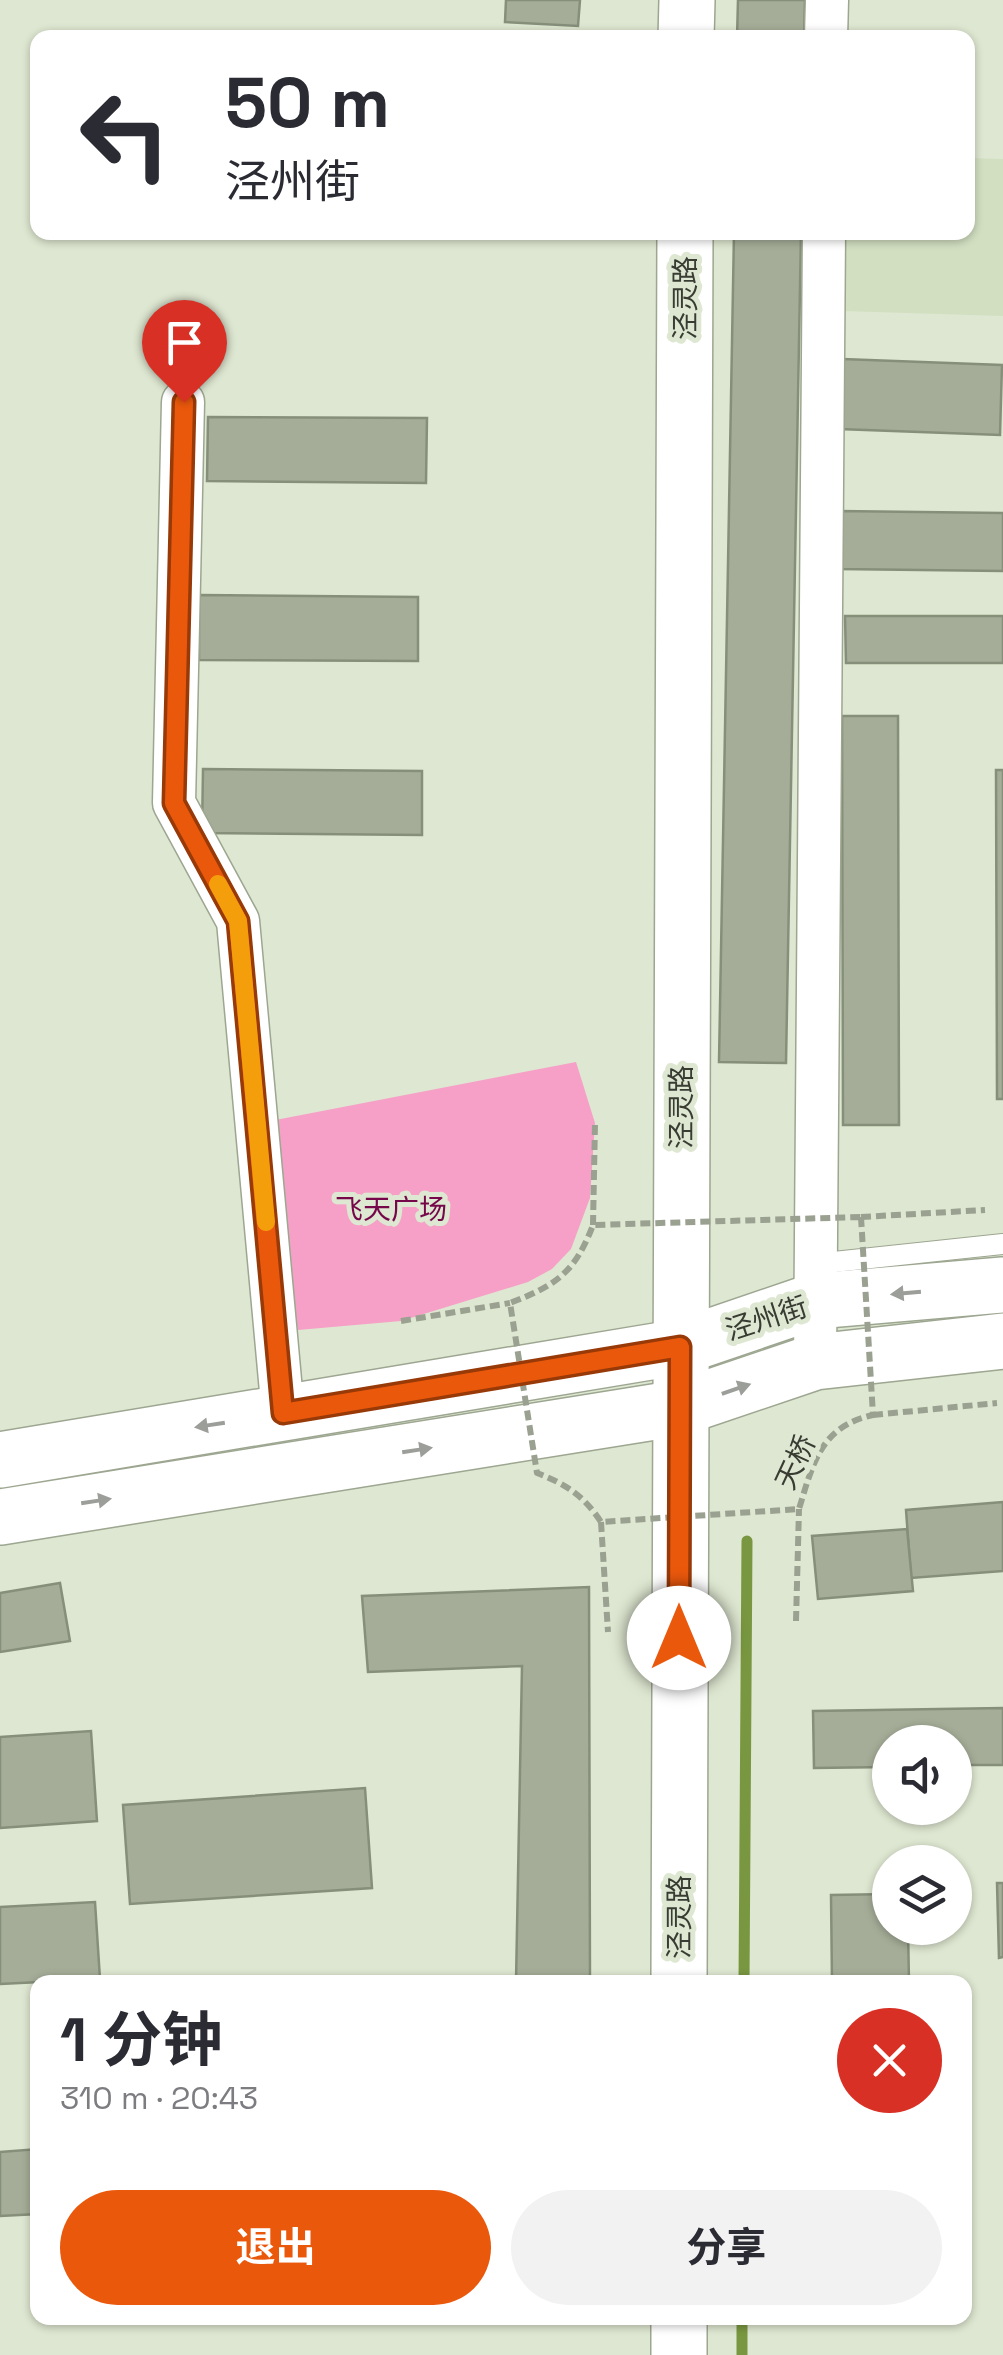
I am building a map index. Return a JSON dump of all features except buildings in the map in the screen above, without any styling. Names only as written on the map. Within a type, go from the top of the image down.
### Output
[{"type":"main road","points":[[686,0],[686,30]]},
{"type":"main road","name":"泾灵路","points":[[679,1975],[685,240]]},
{"type":"main road","name":"泾州街","points":[[0,1460],[680,1347],[815,1283],[1003,1284]]},
{"type":"main road","name":"泾州街","points":[[0,1517],[679,1408],[815,1362],[1003,1341]]},
{"type":"main road","points":[[679,2325],[679,2355]]},
{"type":"street","points":[[826,30],[827,0]]},
{"type":"street","points":[[815,1362],[824,240]]},
{"type":"street","points":[[184,402],[174,803],[238,921],[283,1413]]},
{"type":"lane","points":[[815,1283],[1003,1244]]},
{"type":"path","points":[[401,1320],[510,1302],[542,1290],[566,1274],[582,1253],[593,1225],[594,1123]]},
{"type":"path","points":[[593,1225],[985,1210]]},
{"type":"path","points":[[861,1217],[873,1416],[997,1403]]},
{"type":"path","points":[[510,1302],[537,1473],[562,1483],[587,1500],[601,1522],[608,1632]]},
{"type":"path","name":"天桥","points":[[601,1522],[799,1508],[817,1454],[833,1433],[854,1419],[873,1416]]},
{"type":"path","points":[[796,1621],[799,1508]]},
{"type":"shaded area","points":[[975,158],[1003,159],[1003,316],[844,311],[846,240],[975,240]]},
{"type":"green space","name":"飞天广场","points":[[576,1062],[595,1123],[590,1198],[571,1249],[552,1269],[528,1282],[401,1321],[298,1330],[265,1122]]},
{"type":"waterway","points":[[744,1975],[747,1541]]},
{"type":"waterway","points":[[742,2325],[742,2355]]},
{"type":"slow traffic","points":[[218,884],[238,921],[266,1222]]},
{"type":"route","points":[[184,402],[174,803],[238,921],[283,1413],[680,1347],[679,1638]]}]
